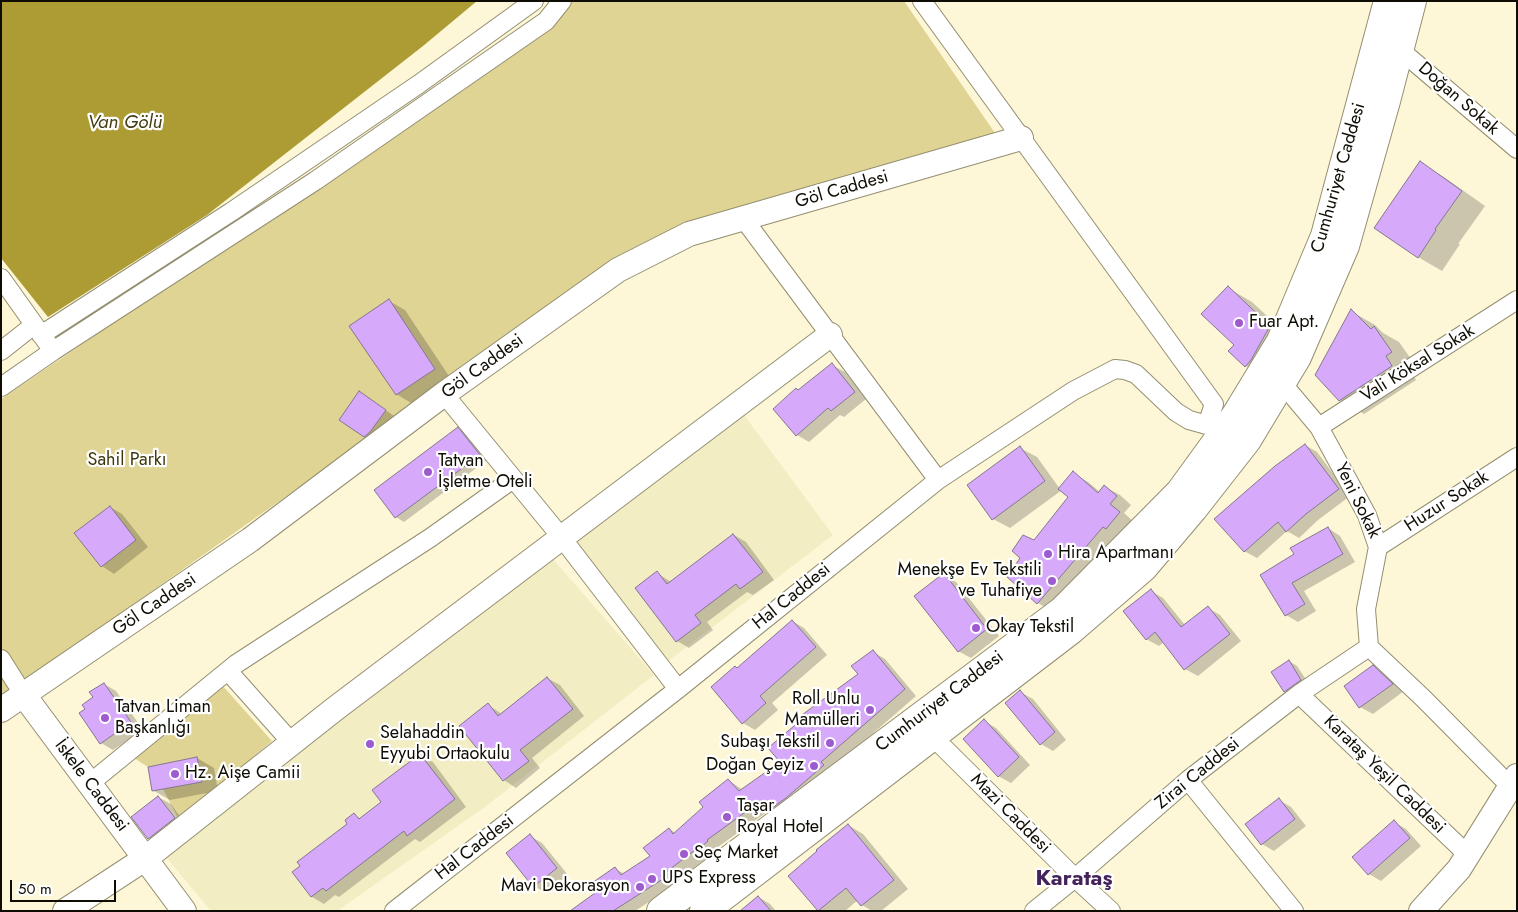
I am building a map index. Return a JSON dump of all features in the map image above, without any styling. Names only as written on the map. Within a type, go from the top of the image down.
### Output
[{"type":"highway","name":"Cumhuriyet Caddesi","points":[[704,911],[1071,630],[1143,568],[1193,509],[1227,432],[1281,341],[1325,236],[1388,1]]},
{"type":"highway","name":"Cumhuriyet Caddesi","points":[[660,911],[1062,611],[1180,492],[1227,432],[1282,383],[1297,357],[1345,246],[1412,1]]},
{"type":"street","points":[[1,351],[262,192],[419,84],[534,1]]},
{"type":"street","points":[[1,387],[53,351],[315,181],[546,21],[562,1]]},
{"type":"street","points":[[922,1],[1214,404],[1227,432]]},
{"type":"street","name":"Doğan Sokak","points":[[1400,49],[1517,149]]},
{"type":"street","name":"Göl Caddesi","points":[[1,710],[250,540],[444,394],[618,270],[689,234],[1021,138]]},
{"type":"street","points":[[743,218],[938,480]]},
{"type":"street","points":[[1,278],[53,351]]},
{"type":"street","name":"Vali Köksal Sokak","points":[[1318,427],[1517,300]]},
{"type":"street","points":[[65,911],[146,858],[292,743],[830,335]]},
{"type":"street","name":"Hal Caddesi","points":[[394,911],[678,689],[938,480],[1073,391],[1115,369],[1136,374],[1176,412],[1189,420],[1227,432]]},
{"type":"street","name":"Yeni Sokak","points":[[1282,383],[1318,427],[1367,515],[1378,547],[1366,609],[1369,647]]},
{"type":"street","points":[[444,394],[562,538],[678,689]]},
{"type":"street","name":"Huzur Sokak","points":[[1378,547],[1517,458]]},
{"type":"street","points":[[89,784],[236,664],[430,538],[513,479]]},
{"type":"street","points":[[1369,647],[1424,700],[1514,781],[1459,869],[1421,911]]},
{"type":"street","name":"Zirai Caddesi","points":[[1034,911],[1188,780],[1299,694],[1369,647]]},
{"type":"street","name":"İskele Caddesi","points":[[1,659],[23,694],[184,911]]},
{"type":"street","points":[[228,671],[292,743]]},
{"type":"street","name":"Karataş Yeşil Caddesi","points":[[1299,694],[1468,855]]},
{"type":"street","name":"Mazi Caddesi","points":[[932,736],[1075,878],[1111,911]]},
{"type":"street","points":[[1188,780],[1294,911]]},
{"type":"shaded area","points":[[744,415],[833,535],[667,662],[574,538]]},
{"type":"shaded area","points":[[553,559],[654,675],[485,807],[337,911],[211,911],[162,852],[386,682]]},
{"type":"green space","name":"Sahil Parkı","points":[[572,1],[904,1],[995,133],[689,222],[653,239],[620,260],[1,698],[1,399],[558,22]]},
{"type":"green space","points":[[222,685],[272,741],[179,820],[163,789],[202,782],[197,757],[148,767],[134,758]]},
{"type":"water","name":"Van Gölü","points":[[1,1],[477,1],[423,46],[207,215],[48,317],[1,258]]},
{"type":"building","points":[[1420,161],[1462,191],[1435,229],[1418,258],[1374,228]]},
{"type":"building","name":"Fuar Apt.","points":[[1228,286],[1270,326],[1245,367],[1228,351],[1234,345],[1201,314]]},
{"type":"building","points":[[389,299],[435,369],[396,395],[349,326]]},
{"type":"building","points":[[1351,309],[1371,329],[1374,326],[1392,352],[1386,356],[1392,366],[1339,401],[1315,375]]},
{"type":"building","points":[[832,363],[855,392],[831,411],[828,408],[796,436],[773,409],[796,388],[798,390]]},
{"type":"building","points":[[359,391],[386,410],[364,437],[339,420]]},
{"type":"building","name":"Tatvan İşletme Oteli","points":[[458,427],[480,455],[395,518],[374,490]]},
{"type":"building","points":[[1305,444],[1339,489],[1286,532],[1278,522],[1244,552],[1214,519],[1275,466]]},
{"type":"building","points":[[1020,446],[1045,481],[992,520],[967,485]]},
{"type":"building","name":"Hira Apartmanı","points":[[1073,471],[1098,493],[1104,485],[1117,496],[1110,504],[1120,512],[1106,529],[1103,527],[1037,604],[1007,577],[1020,558],[1012,551],[1023,535],[1034,540],[1068,497],[1058,489]]},
{"type":"building","points":[[110,506],[136,540],[101,567],[74,533]]},
{"type":"building","points":[[1328,527],[1343,554],[1292,583],[1305,604],[1285,616],[1260,575],[1294,554],[1290,548]]},
{"type":"building","points":[[733,534],[763,572],[740,589],[736,584],[695,615],[701,623],[676,642],[635,588],[657,571],[667,584]]},
{"type":"building","points":[[944,573],[987,629],[958,652],[914,596]]},
{"type":"building","points":[[1151,589],[1181,627],[1208,606],[1230,634],[1184,670],[1155,632],[1146,640],[1123,611]]},
{"type":"building","points":[[792,620],[816,647],[760,696],[766,703],[742,724],[711,687],[735,666],[737,668]]},
{"type":"building","points":[[873,650],[905,689],[821,762],[824,765],[786,798],[769,810],[762,800],[661,876],[663,879],[613,911],[570,911],[595,893],[589,885],[615,867],[621,875],[650,856],[643,848],[669,828],[673,834],[703,807],[699,802],[728,779],[739,791],[780,762],[768,748],[801,720],[799,717],[858,674],[851,666]]},
{"type":"building","points":[[1289,660],[1301,680],[1284,692],[1271,672]]},
{"type":"building","points":[[1373,665],[1393,684],[1359,708],[1344,686]]},
{"type":"building","points":[[547,677],[573,709],[520,750],[529,761],[503,781],[459,726],[488,703],[498,716]]},
{"type":"building","name":"Tatvan Liman Başkanlığı","points":[[104,683],[131,722],[100,744],[79,713],[85,709],[82,705],[93,697],[89,692]]},
{"type":"building","points":[[1020,690],[1055,732],[1040,745],[1005,703]]},
{"type":"building","points":[[984,719],[1019,757],[998,777],[963,739]]},
{"type":"building","points":[[420,754],[455,799],[407,836],[404,831],[326,891],[323,888],[311,897],[292,872],[300,866],[297,862],[347,824],[345,820],[354,813],[359,819],[381,802],[372,790]]},
{"type":"building","name":"Hz. Aişe Camii","points":[[197,757],[202,782],[152,791],[148,767]]},
{"type":"building","points":[[158,796],[175,818],[148,839],[131,817]]},
{"type":"building","points":[[1279,798],[1295,819],[1261,845],[1245,824]]},
{"type":"building","points":[[1394,820],[1410,838],[1368,875],[1352,857]]},
{"type":"building","points":[[848,824],[894,880],[861,906],[846,888],[818,911],[788,876]]},
{"type":"building","points":[[530,834],[557,868],[533,887],[506,853]]},
{"type":"building","points":[[758,896],[771,911],[740,911]]},
{"type":"place","name":"Fuar Apt.","points":[[1239,323]]},
{"type":"place","name":"Tatvan İşletme Oteli","points":[[428,472]]},
{"type":"place","name":"Hira Apartmanı","points":[[1048,554]]},
{"type":"place","name":"Menekşe Ev Tekstili ve Tuhafiye","points":[[1052,581]]},
{"type":"place","name":"Okay Tekstil","points":[[976,628]]},
{"type":"place","name":"Roll Unlu Mamülleri","points":[[870,710]]},
{"type":"place","name":"Tatvan Liman Başkanlığı","points":[[105,718]]},
{"type":"place","name":"Subaşı Tekstil","points":[[830,743]]},
{"type":"place","name":"Selahaddin Eyyubi Ortaokulu","points":[[370,744]]},
{"type":"place","name":"Doğan Çeyiz","points":[[814,766]]},
{"type":"place","name":"Hz. Aişe Camii","points":[[175,774]]},
{"type":"place","name":"Taşar Royal Hotel","points":[[727,817]]},
{"type":"place","name":"Seç Market","points":[[684,854]]},
{"type":"place","name":"UPS Express","points":[[652,879]]},
{"type":"place","name":"Mavi Dekorasyon","points":[[640,887]]},
{"type":"district","name":"Karataş","points":[[1074,880]]}]
